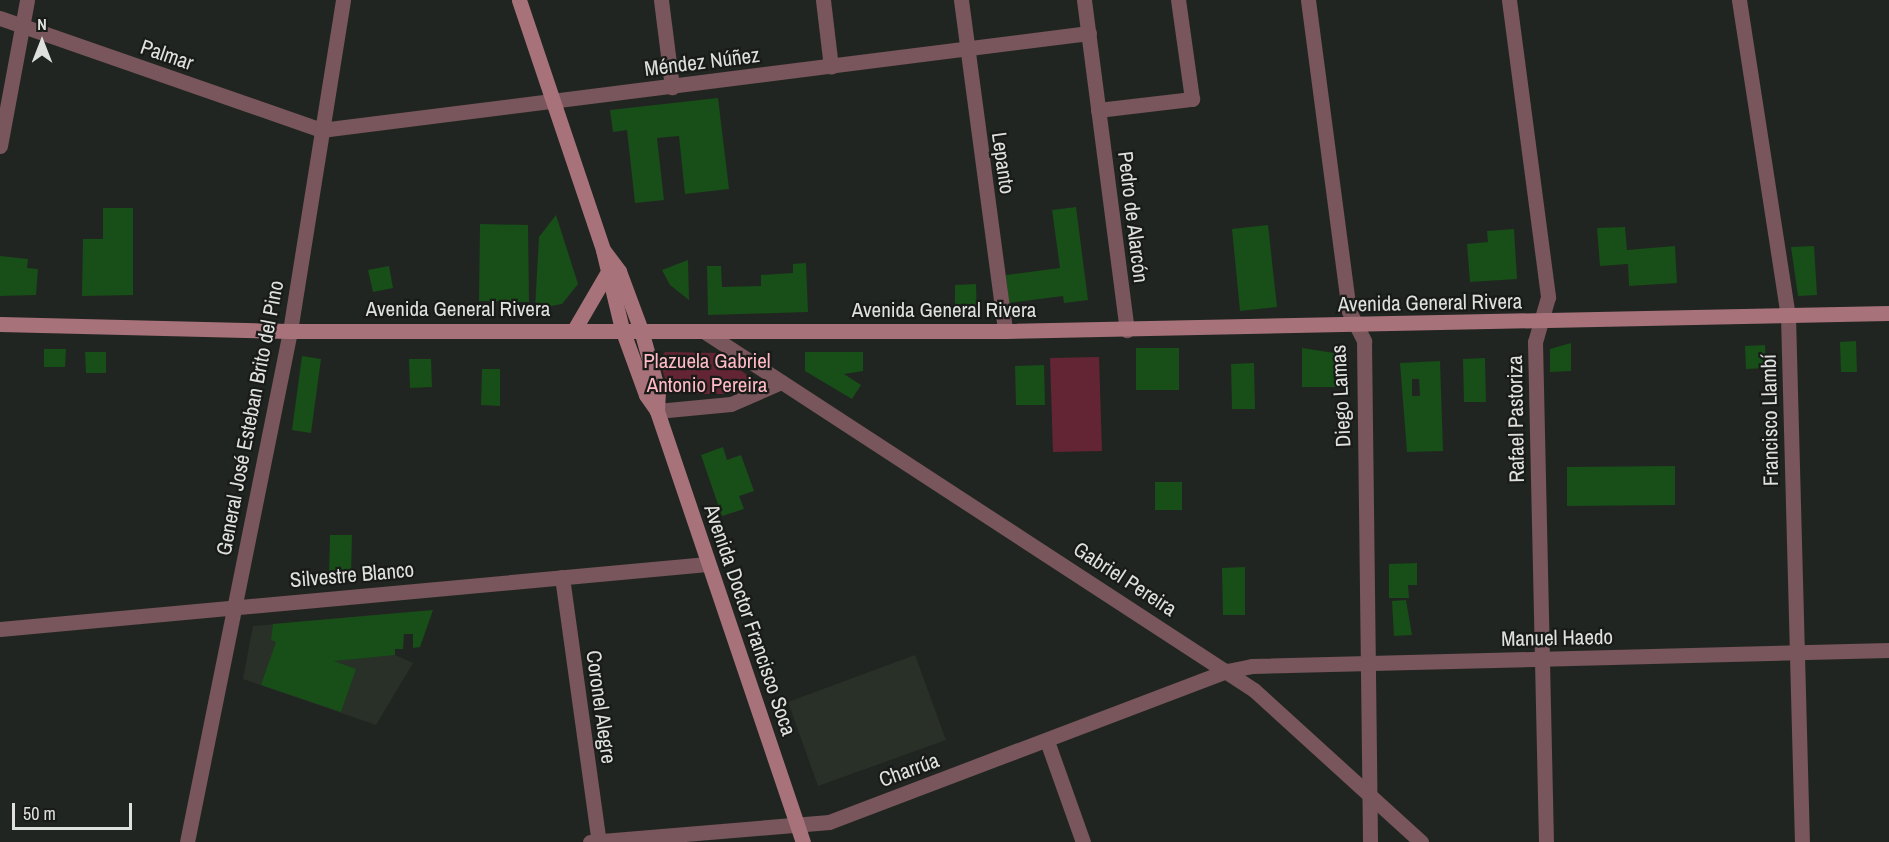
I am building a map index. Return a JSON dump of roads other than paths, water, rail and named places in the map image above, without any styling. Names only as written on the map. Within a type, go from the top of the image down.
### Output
[{"type":"main road","name":"Avenida Doctor Francisco Soca","points":[[519,0],[603,250],[606,275],[622,329],[646,396],[657,411],[707,564],[804,842]]},
{"type":"main road","name":"Avenida Doctor Francisco Soca","points":[[603,250],[619,271],[641,330],[658,391],[657,411]]},
{"type":"main road","points":[[574,330],[606,275]]},
{"type":"main road","name":"Avenida General Rivera","points":[[0,324],[290,331],[622,329],[705,332],[1005,331],[1539,323],[1889,313]]},
{"type":"street","points":[[0,146],[27,0]]},
{"type":"street","name":"General José Esteban Brito del Pino","points":[[187,842],[290,331],[342,0]]},
{"type":"street","points":[[661,0],[672,87]]},
{"type":"street","points":[[823,0],[831,67]]},
{"type":"street","name":"Lepanto","points":[[961,0],[1005,331]]},
{"type":"street","name":"Pedro de Alarcón","points":[[1084,0],[1126,330]]},
{"type":"street","points":[[1098,110],[1192,99],[1178,0]]},
{"type":"street","name":"Diego Lamas","points":[[1308,0],[1354,324],[1364,341],[1370,842]]},
{"type":"street","name":"Rafael Pastoriza","points":[[1509,0],[1548,297],[1535,342],[1546,842]]},
{"type":"street","name":"Francisco Llambí","points":[[1738,0],[1788,316],[1802,842]]},
{"type":"street","name":"Palmar","points":[[0,18],[321,130]]},
{"type":"street","name":"Méndez Núñez","points":[[321,130],[1089,33]]},
{"type":"street","name":"Gabriel Pereira","points":[[705,332],[1227,671],[1421,842]]},
{"type":"street","points":[[657,411],[731,404],[781,382]]},
{"type":"street","name":"Silvestre Blanco","points":[[0,629],[707,564]]},
{"type":"street","name":"Coronel Alegre","points":[[562,577],[596,842]]},
{"type":"street","name":"Manuel Haedo","points":[[1227,671],[1369,662],[1889,650]]},
{"type":"street","name":"Charrúa","points":[[596,842],[829,822],[1227,671]]},
{"type":"street","points":[[1047,741],[1083,842]]},
{"type":"park label","name":"Plazuela Gabriel Antonio Pereira","points":[[707,373]]}]
